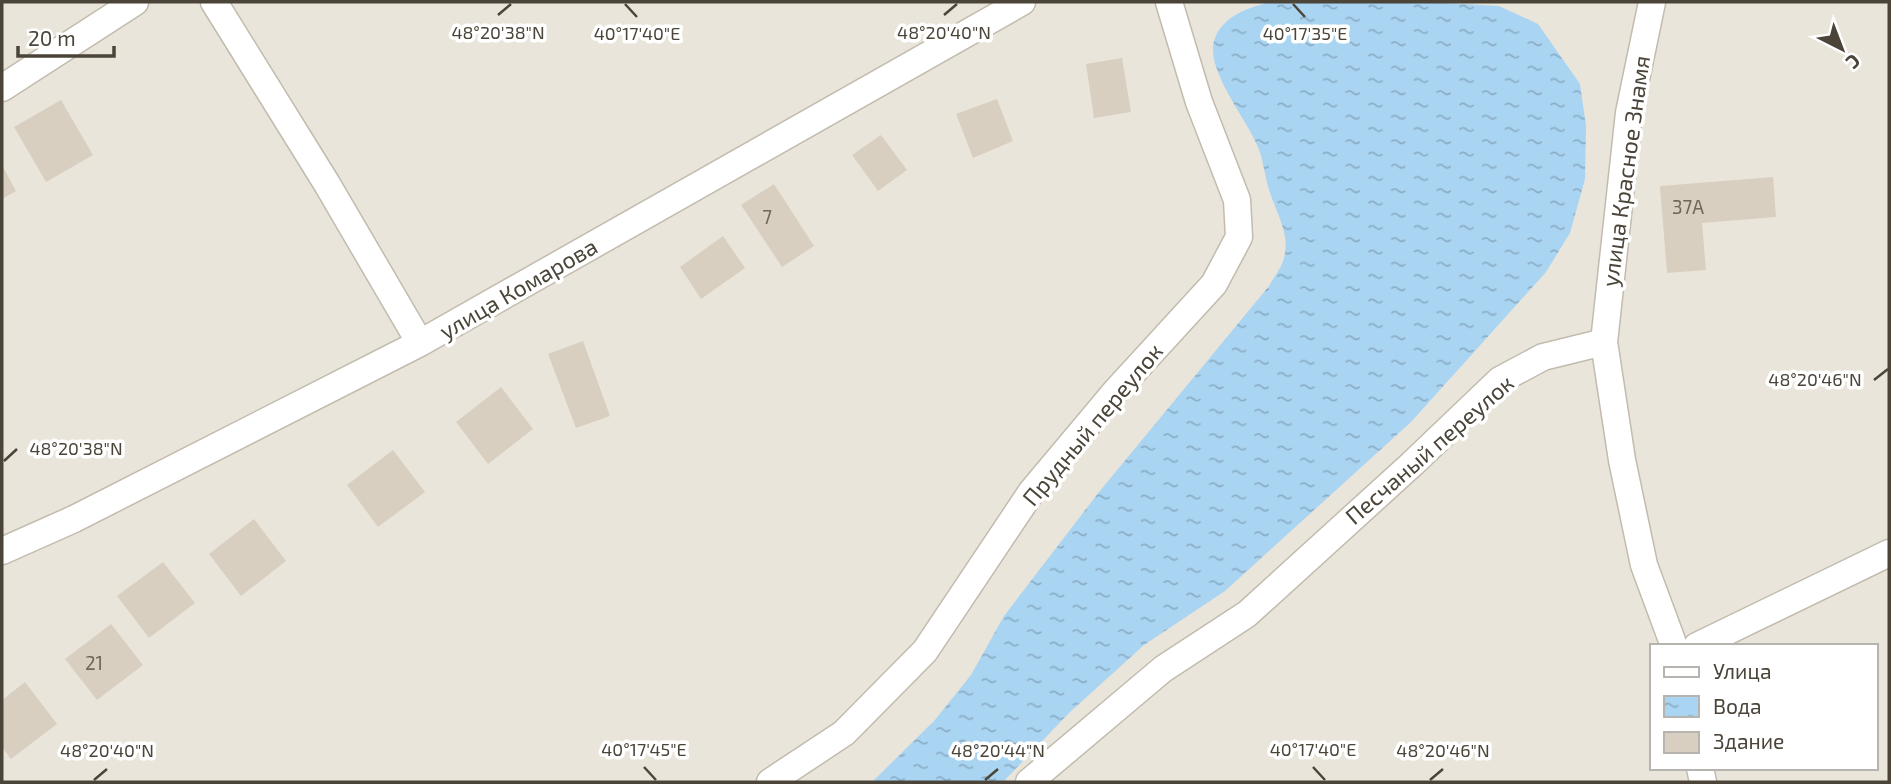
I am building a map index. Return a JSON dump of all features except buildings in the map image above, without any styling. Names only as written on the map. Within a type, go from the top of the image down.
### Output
[{"type":"street","points":[[2,88],[135,2]]},
{"type":"street","points":[[214,2],[327,184],[420,343]]},
{"type":"street","name":"улица Комарова","points":[[2,551],[74,519],[420,343],[1022,2]]},
{"type":"street","name":"Прудный переулок","points":[[770,782],[844,733],[925,651],[1032,491],[1115,392],[1214,284],[1239,237],[1237,200],[1199,102],[1169,2]]},
{"type":"street","name":"улица Красное Знамя","points":[[1604,342],[1644,3]]},
{"type":"street","points":[[1604,342],[1622,460],[1644,565],[1673,644]]},
{"type":"street","name":"Песчаный переулок","points":[[1029,782],[1163,669],[1247,614],[1500,380],[1543,357],[1604,342]]},
{"type":"street","points":[[1701,644],[1889,553]]},
{"type":"shaded area","points":[[2,2],[1889,2],[1889,782],[2,782]]},
{"type":"water","points":[[1271,2],[1429,2],[1499,6],[1538,24],[1580,84],[1586,126],[1585,179],[1570,233],[1546,272],[1411,422],[1225,591],[1144,645],[1069,713],[1003,782],[872,782],[934,721],[971,675],[1004,616],[1099,492],[1269,286],[1282,265],[1286,248],[1284,230],[1271,195],[1261,155],[1220,77],[1213,50],[1219,30],[1231,18]]}]
